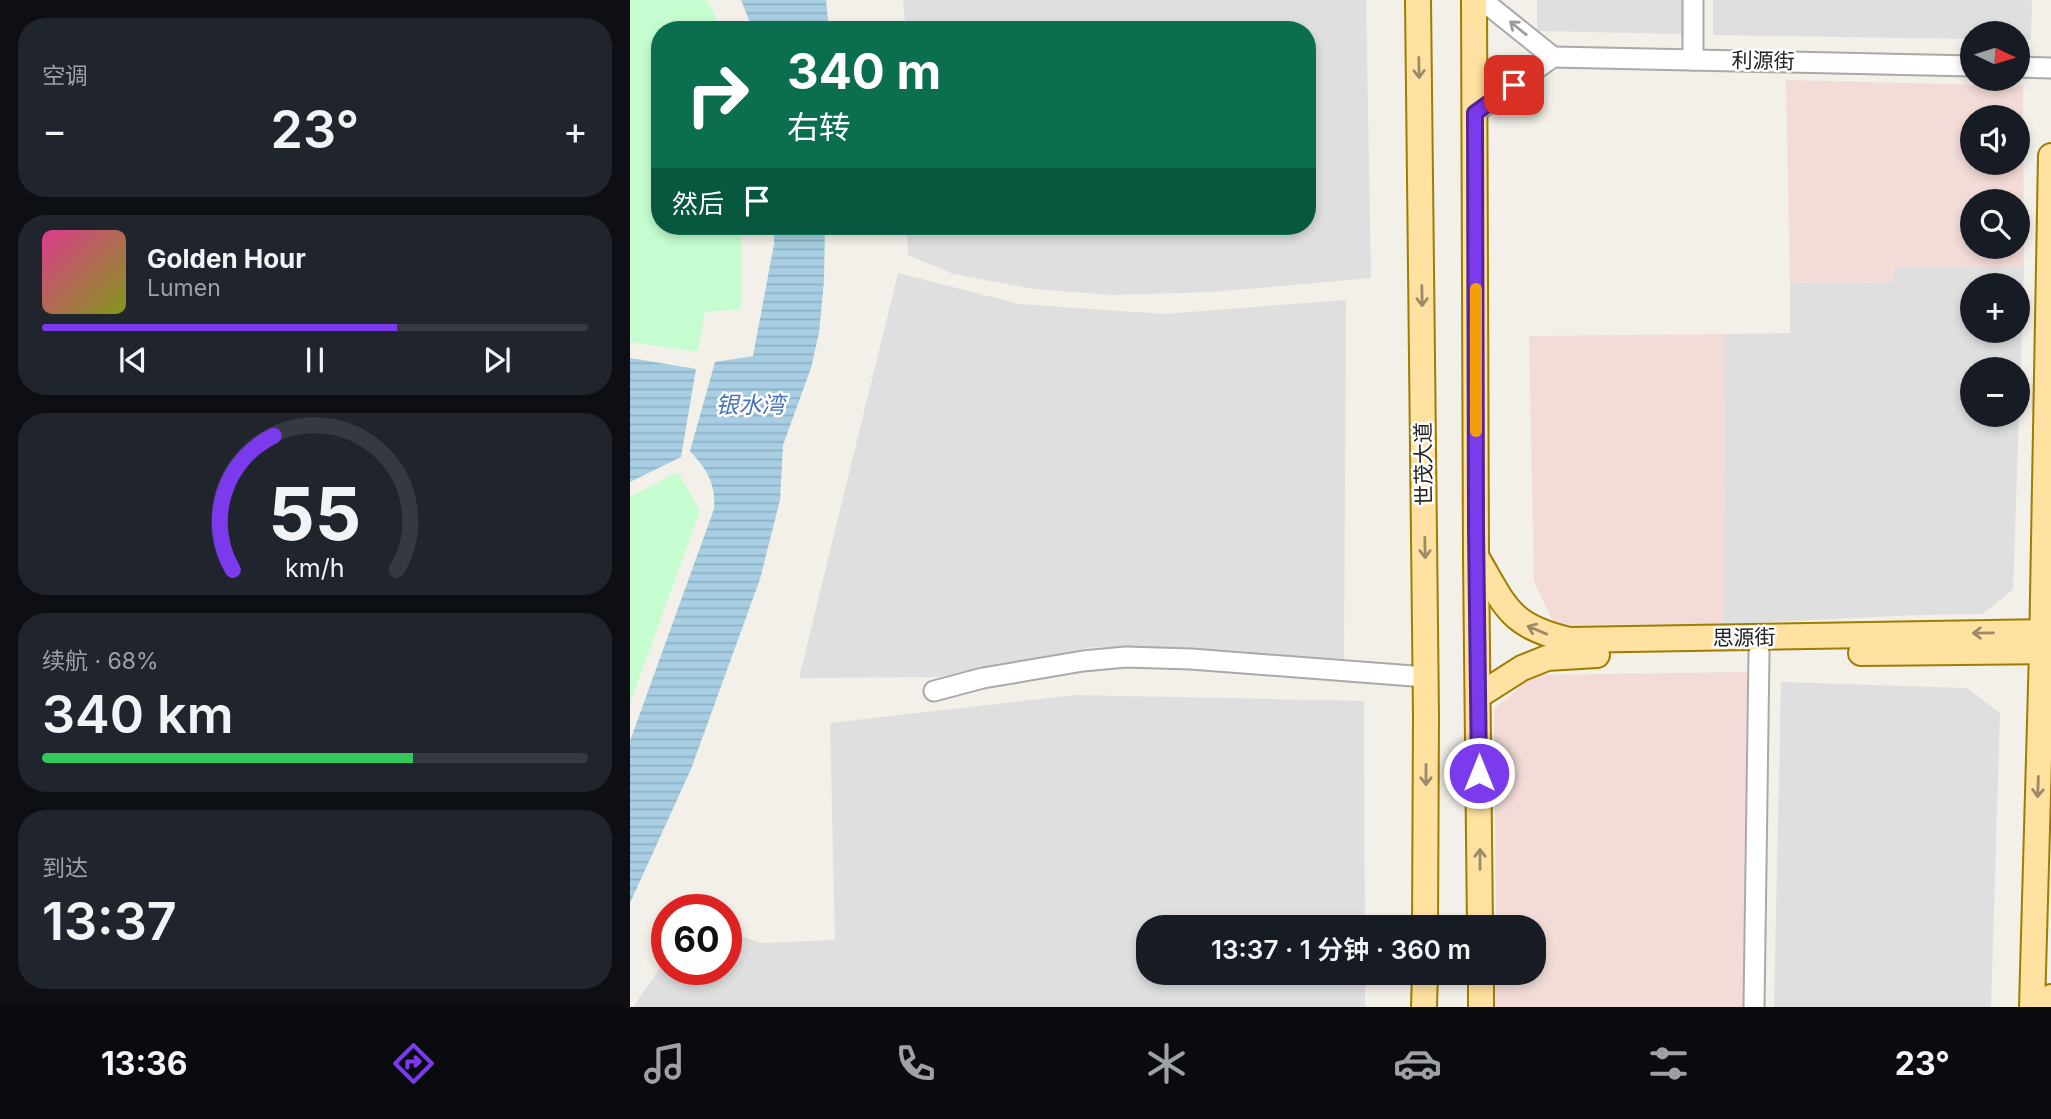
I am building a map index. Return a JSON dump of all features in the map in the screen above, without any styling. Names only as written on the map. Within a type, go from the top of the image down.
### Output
[{"type":"main road","name":"世茂大道","points":[[1418,0],[1426,677],[1425,915]]},
{"type":"main road","points":[[1474,0],[1480,915]]},
{"type":"main road","points":[[2032,1007],[2047,642],[2051,156]]},
{"type":"main road","name":"思源街","points":[[1476,557],[1513,616],[1535,630],[1569,640],[2047,642]]},
{"type":"main road","name":"思源街","points":[[1478,696],[1522,668],[1547,658],[2047,642]]},
{"type":"main road","points":[[1424,1007],[1425,985]]},
{"type":"main road","points":[[1480,985],[1481,1007]]},
{"type":"main road","points":[[2051,997],[2051,1007]]},
{"type":"street","points":[[1475,113],[1553,57],[1482,0]]},
{"type":"street","points":[[1693,0],[1693,60]]},
{"type":"street","name":"利源街","points":[[1553,57],[1960,66]]},
{"type":"street","points":[[2030,67],[2051,68]]},
{"type":"street","points":[[1754,1007],[1759,653]]},
{"type":"street","points":[[934,691],[983,678],[1126,657],[1191,659],[1426,677]]},
{"type":"shaded area","points":[[903,0],[1366,0],[1371,278],[1213,292],[1112,295],[1034,289],[953,274],[908,255],[907,235],[1316,235],[1316,21],[905,21]]},
{"type":"shaded area","points":[[1537,0],[1683,0],[1683,34],[1537,31]]},
{"type":"shaded area","points":[[1713,0],[2032,0],[2031,40],[2030,21],[1960,21],[1960,39],[1713,35]]},
{"type":"shaded area","points":[[1786,80],[1960,84],[1960,91],[2023,91],[2023,105],[1960,105],[1960,175],[2023,175],[2024,189],[1960,189],[1960,259],[2024,259],[2024,267],[1895,267],[1894,282],[1790,283]]},
{"type":"shaded area","points":[[1894,267],[2024,267],[2024,273],[1960,273],[1960,343],[2021,343],[2021,357],[1960,357],[1960,427],[2019,427],[2013,590],[1982,614],[1724,624],[1725,334],[1790,333],[1790,283],[1894,282]]},
{"type":"shaded area","points":[[898,273],[1020,304],[1164,314],[1346,300],[1344,660],[1179,647],[1093,647],[937,677],[799,678]]},
{"type":"shaded area","points":[[1725,334],[1724,624],[1555,625],[1534,582],[1529,336]]},
{"type":"shaded area","points":[[1747,672],[1743,1007],[1494,1007],[1495,985],[1546,985],[1546,915],[1496,915],[1494,709],[1534,675]]},
{"type":"shaded area","points":[[1781,682],[1967,688],[2000,713],[1991,1007],[1774,1007]]},
{"type":"shaded area","points":[[1074,695],[1364,701],[1365,915],[1136,915],[1136,985],[1365,985],[1365,1007],[633,1007],[651,981],[651,985],[742,985],[742,936],[761,943],[835,940],[830,723]]},
{"type":"green space","points":[[630,0],[707,0],[718,21],[651,21],[651,235],[741,235],[741,309],[705,312],[698,352],[630,342]]},
{"type":"green space","points":[[678,472],[700,511],[630,703],[630,497]]},
{"type":"water","points":[[741,0],[826,0],[828,21],[749,21]]},
{"type":"water","name":"银水湾","points":[[774,235],[825,235],[819,333],[811,368],[783,445],[780,500],[760,579],[691,769],[630,903],[630,741],[714,509],[709,477],[690,451],[715,362],[753,356]]},
{"type":"water","points":[[630,358],[696,369],[681,457],[630,482]]},
{"type":"slow traffic","points":[[1476,289],[1476,431]]},
{"type":"route","points":[[1479,773],[1475,113],[1514,85]]}]
